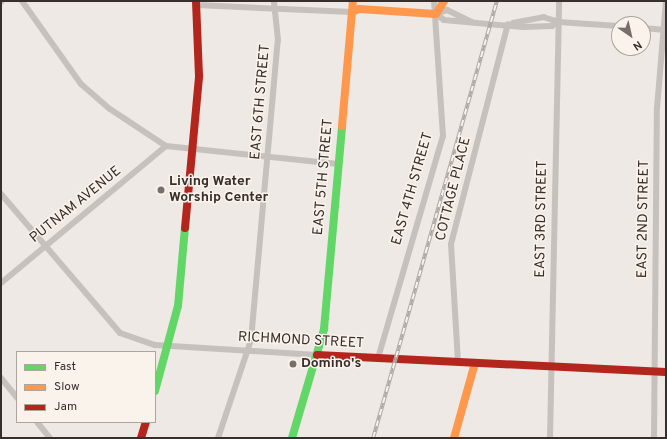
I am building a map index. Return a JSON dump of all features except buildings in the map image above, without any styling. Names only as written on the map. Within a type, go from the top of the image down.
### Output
[{"type":"street","points":[[22,1],[81,84],[115,113],[166,146],[338,164]]},
{"type":"street","name":"EAST 6TH STREET","points":[[218,438],[246,351],[251,340],[278,40],[274,1]]},
{"type":"street","name":"EAST 5TH STREET","points":[[292,438],[324,329],[353,1]]},
{"type":"street","name":"EAST 4TH STREET","points":[[378,358],[443,136],[434,1]]},
{"type":"street","points":[[436,14],[444,1]]},
{"type":"street","name":"EAST 3RD STREET","points":[[550,438],[558,1]]},
{"type":"street","name":"EAST 2ND STREET","points":[[654,438],[657,108],[665,30],[666,1]]},
{"type":"street","points":[[156,388],[169,345],[178,306],[194,150],[199,76],[196,3],[275,10],[352,12],[359,9],[436,14],[447,10],[474,23]]},
{"type":"street","points":[[436,14],[444,20],[474,23],[508,24],[543,17],[558,22],[611,25]]},
{"type":"street","name":"COTTAGE PLACE","points":[[458,362],[451,244],[508,24]]},
{"type":"street","points":[[651,29],[665,30]]},
{"type":"street","name":"PUTNAM AVENUE","points":[[1,283],[166,146]]},
{"type":"street","name":"RICHMOND STREET","points":[[1,194],[44,247],[120,333],[133,340],[169,345],[246,351],[666,372]]},
{"type":"street","points":[[454,438],[475,363]]},
{"type":"street","points":[[1,378],[16,397]]},
{"type":"street","points":[[38,423],[50,438]]},
{"type":"street","points":[[141,438],[146,423]]},
{"type":"railway","points":[[373,438],[497,1]]},
{"type":"traffic: fast","points":[[292,438],[324,329],[342,126]]},
{"type":"traffic: fast","points":[[156,387],[178,306],[185,228]]},
{"type":"traffic: slow","points":[[342,126],[353,1]]},
{"type":"traffic: slow","points":[[352,12],[359,9],[436,14],[444,1]]},
{"type":"traffic: slow","points":[[454,438],[475,363]]},
{"type":"traffic: jam","points":[[185,228],[199,76],[196,1]]},
{"type":"traffic: jam","points":[[317,355],[666,372]]},
{"type":"traffic: jam","points":[[141,438],[146,423]]},
{"type":"place","name":"Living Water Worship Center","points":[[161,190]]},
{"type":"place","name":"Domino's","points":[[293,364]]}]
